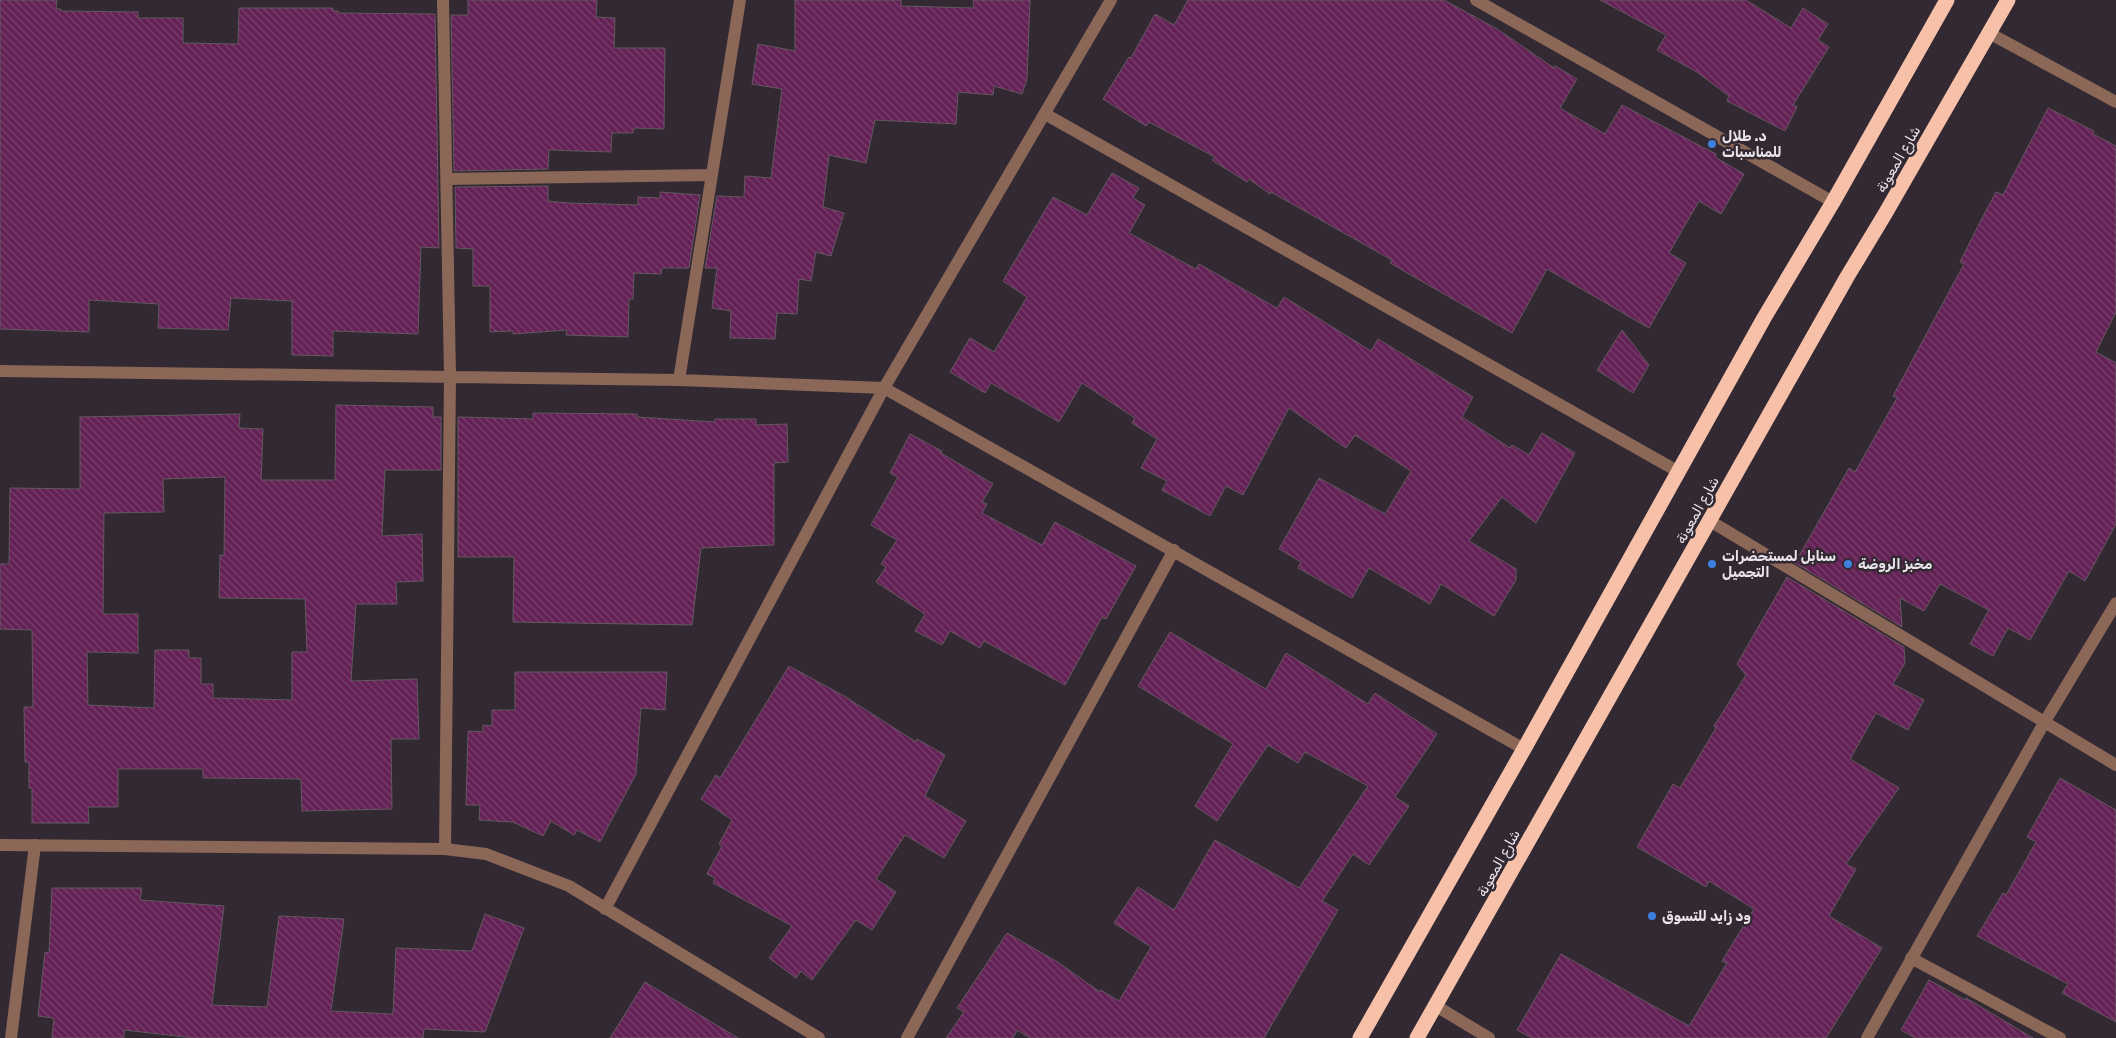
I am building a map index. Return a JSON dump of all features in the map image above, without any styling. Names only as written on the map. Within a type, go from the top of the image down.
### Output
[{"type":"highway","points":[[1360,1038],[1524,749],[1764,318],[1833,202],[1947,0]]},
{"type":"highway","name":"شارع المعونة","points":[[1417,1038],[1847,277],[2008,0]]},
{"type":"street","points":[[443,0],[450,376],[446,849]]},
{"type":"street","points":[[679,380],[740,0]]},
{"type":"street","points":[[605,909],[884,388],[1111,0]]},
{"type":"street","points":[[1476,0],[1492,4],[1833,202]]},
{"type":"street","points":[[1989,33],[2116,102]]},
{"type":"street","points":[[1045,114],[1679,472]]},
{"type":"street","points":[[446,179],[712,175]]},
{"type":"street","points":[[0,371],[679,380],[884,388],[1524,749]]},
{"type":"street","points":[[1710,521],[2116,765]]},
{"type":"street","points":[[907,1038],[1174,550]]},
{"type":"street","points":[[1867,1038],[2044,723],[2116,603]]},
{"type":"street","points":[[0,845],[446,849],[486,854],[568,886],[819,1038]]},
{"type":"street","points":[[11,1038],[35,845]]},
{"type":"street","points":[[1911,958],[2060,1038]]},
{"type":"street","points":[[1436,1006],[1489,1038]]},
{"type":"building","points":[[0,0],[57,0],[56,9],[61,9],[60,11],[138,12],[138,18],[183,18],[183,43],[238,44],[239,8],[333,8],[333,11],[338,11],[338,13],[435,14],[439,248],[421,247],[418,334],[333,331],[333,356],[292,355],[292,301],[231,298],[228,330],[158,328],[159,304],[89,300],[89,332],[0,329]]},
{"type":"building","points":[[468,0],[597,0],[596,17],[615,18],[614,48],[665,48],[664,129],[634,128],[633,133],[612,133],[611,152],[549,150],[548,169],[454,171],[451,15],[468,15]]},
{"type":"building","points":[[795,0],[901,0],[901,6],[974,8],[973,0],[1030,0],[1027,79],[1022,94],[994,86],[993,95],[958,92],[956,124],[875,120],[866,163],[829,155],[823,207],[844,213],[831,256],[816,252],[811,281],[799,279],[797,314],[777,313],[775,339],[730,338],[731,311],[712,308],[717,268],[705,268],[717,196],[744,197],[745,176],[771,178],[782,89],[752,84],[758,44],[795,51]]},
{"type":"building","points":[[1188,0],[1444,0],[1497,29],[1554,68],[1555,66],[1577,79],[1560,108],[1605,134],[1622,105],[1716,154],[1715,157],[1744,174],[1721,214],[1699,201],[1669,253],[1686,263],[1649,328],[1547,269],[1512,333],[1390,263],[1392,260],[1271,192],[1270,194],[1249,179],[1247,182],[1212,160],[1215,157],[1149,122],[1146,126],[1103,99],[1129,57],[1131,58],[1155,14],[1174,25]]},
{"type":"building","points":[[1600,0],[1746,0],[1791,28],[1803,8],[1828,24],[1818,40],[1829,47],[1793,105],[1797,107],[1785,131],[1727,101],[1729,96],[1697,72],[1657,50],[1666,35]]},
{"type":"building","points":[[2048,108],[2094,131],[2093,134],[2116,146],[2116,312],[2096,352],[2116,363],[2116,524],[2085,581],[2069,571],[2030,640],[2008,628],[1993,656],[1970,644],[1989,610],[1940,584],[1924,611],[1900,598],[1902,627],[1795,563],[1849,468],[1855,472],[1897,398],[1893,396],[1964,264],[1960,262],[1980,222],[1996,192],[2003,195]]},
{"type":"building","points":[[1112,173],[1139,188],[1133,198],[1145,205],[1129,233],[1196,269],[1199,264],[1277,308],[1284,297],[1371,351],[1378,339],[1473,397],[1462,417],[1510,448],[1512,445],[1529,455],[1542,433],[1575,453],[1536,523],[1502,497],[1469,541],[1516,569],[1516,580],[1494,616],[1441,584],[1430,604],[1369,568],[1352,598],[1298,568],[1301,562],[1279,549],[1319,478],[1385,514],[1411,471],[1355,435],[1346,448],[1289,408],[1243,495],[1226,486],[1210,516],[1162,490],[1167,481],[1141,468],[1157,439],[1132,423],[1135,418],[1082,383],[1059,422],[991,383],[985,393],[950,372],[970,338],[994,352],[1027,297],[1003,281],[1053,197],[1087,215]]},
{"type":"building","points":[[548,186],[548,201],[568,203],[638,205],[638,197],[660,198],[660,192],[700,195],[689,268],[662,268],[661,274],[634,273],[633,299],[629,299],[628,337],[566,335],[567,330],[513,334],[513,331],[490,332],[490,286],[473,286],[473,249],[456,248],[455,187]]},
{"type":"building","points":[[1622,330],[1649,365],[1633,393],[1597,370]]},
{"type":"building","points":[[336,405],[433,407],[433,417],[441,417],[441,470],[385,470],[382,536],[422,534],[423,581],[396,582],[397,604],[356,604],[351,681],[417,679],[419,739],[391,739],[392,809],[302,811],[301,779],[203,778],[203,769],[118,769],[118,807],[88,807],[89,823],[32,823],[32,788],[29,788],[29,762],[25,762],[24,707],[33,707],[32,630],[0,629],[0,564],[9,564],[10,488],[80,489],[80,417],[240,414],[239,428],[263,429],[261,480],[335,480]],"holes":[[[225,477],[224,556],[220,555],[219,598],[305,599],[307,652],[292,652],[292,700],[213,698],[213,684],[201,684],[201,658],[189,658],[189,650],[155,650],[154,708],[88,705],[87,652],[138,653],[138,614],[103,614],[104,513],[164,512],[163,479]]]},
{"type":"building","points":[[533,413],[637,414],[637,417],[715,422],[715,419],[756,419],[756,425],[787,424],[788,462],[774,463],[774,545],[701,548],[692,625],[513,622],[514,557],[458,557],[458,417],[533,419]]},
{"type":"building","points":[[910,434],[942,451],[941,453],[993,484],[982,502],[987,504],[982,513],[1042,545],[1055,522],[1136,566],[1106,619],[1102,617],[1065,685],[984,641],[980,648],[950,631],[942,645],[915,631],[925,614],[876,582],[886,567],[881,564],[897,540],[871,525],[898,477],[890,473]]},
{"type":"building","points":[[1787,577],[1904,647],[1905,663],[1893,684],[1924,700],[1908,730],[1876,713],[1850,759],[1899,788],[1846,864],[1856,869],[1829,916],[1882,948],[1826,1038],[1532,1038],[1517,1030],[1561,954],[1689,1026],[1727,963],[1722,961],[1754,909],[1709,881],[1706,887],[1637,847],[1673,784],[1680,788],[1716,728],[1714,726],[1746,675],[1737,664]]},
{"type":"building","points":[[1170,632],[1266,689],[1286,653],[1368,704],[1375,693],[1437,734],[1395,797],[1409,806],[1369,865],[1353,854],[1322,901],[1338,910],[1264,1038],[1030,1038],[1017,1030],[1013,1038],[946,1038],[964,1012],[957,1008],[1007,933],[1056,961],[1100,992],[1101,990],[1119,1001],[1151,947],[1114,923],[1138,887],[1174,910],[1215,840],[1299,888],[1368,786],[1305,752],[1298,763],[1268,745],[1217,821],[1195,806],[1233,744],[1138,686]]},
{"type":"building","points":[[789,666],[844,696],[916,742],[917,739],[945,755],[925,796],[966,821],[944,858],[905,835],[876,879],[896,892],[872,930],[856,920],[812,980],[801,971],[796,978],[769,958],[792,926],[713,883],[715,878],[707,874],[722,846],[719,844],[732,820],[701,799],[716,775],[720,778]]},
{"type":"building","points":[[515,672],[667,672],[665,710],[641,708],[636,774],[600,842],[577,830],[574,835],[551,821],[543,836],[513,822],[479,820],[480,805],[466,805],[468,731],[483,732],[483,725],[492,726],[492,710],[515,710]]},
{"type":"building","points":[[2060,778],[2116,810],[2116,1022],[2062,993],[2068,984],[1977,936],[2003,893],[2006,895],[2036,842],[2027,837]]},
{"type":"building","points":[[52,888],[142,888],[140,900],[224,906],[212,1005],[267,1007],[279,916],[344,919],[331,1011],[393,1014],[396,948],[472,951],[485,914],[524,928],[485,1032],[424,1029],[423,1038],[194,1038],[124,1030],[124,1038],[52,1038],[54,1018],[38,1016],[45,952],[49,953]]},
{"type":"building","points":[[1929,980],[1965,1000],[1966,998],[2033,1038],[1915,1038],[1901,1030]]},
{"type":"building","points":[[645,982],[738,1038],[610,1038]]},
{"type":"place","name":"د. طلال للمناسبات","points":[[1712,144]]},
{"type":"place","name":"سنابل لمستحضرات التجميل","points":[[1712,564]]},
{"type":"place","name":"مخبز الروضة","points":[[1848,564]]},
{"type":"place","name":"ود زايد للتسوق","points":[[1652,916]]}]
